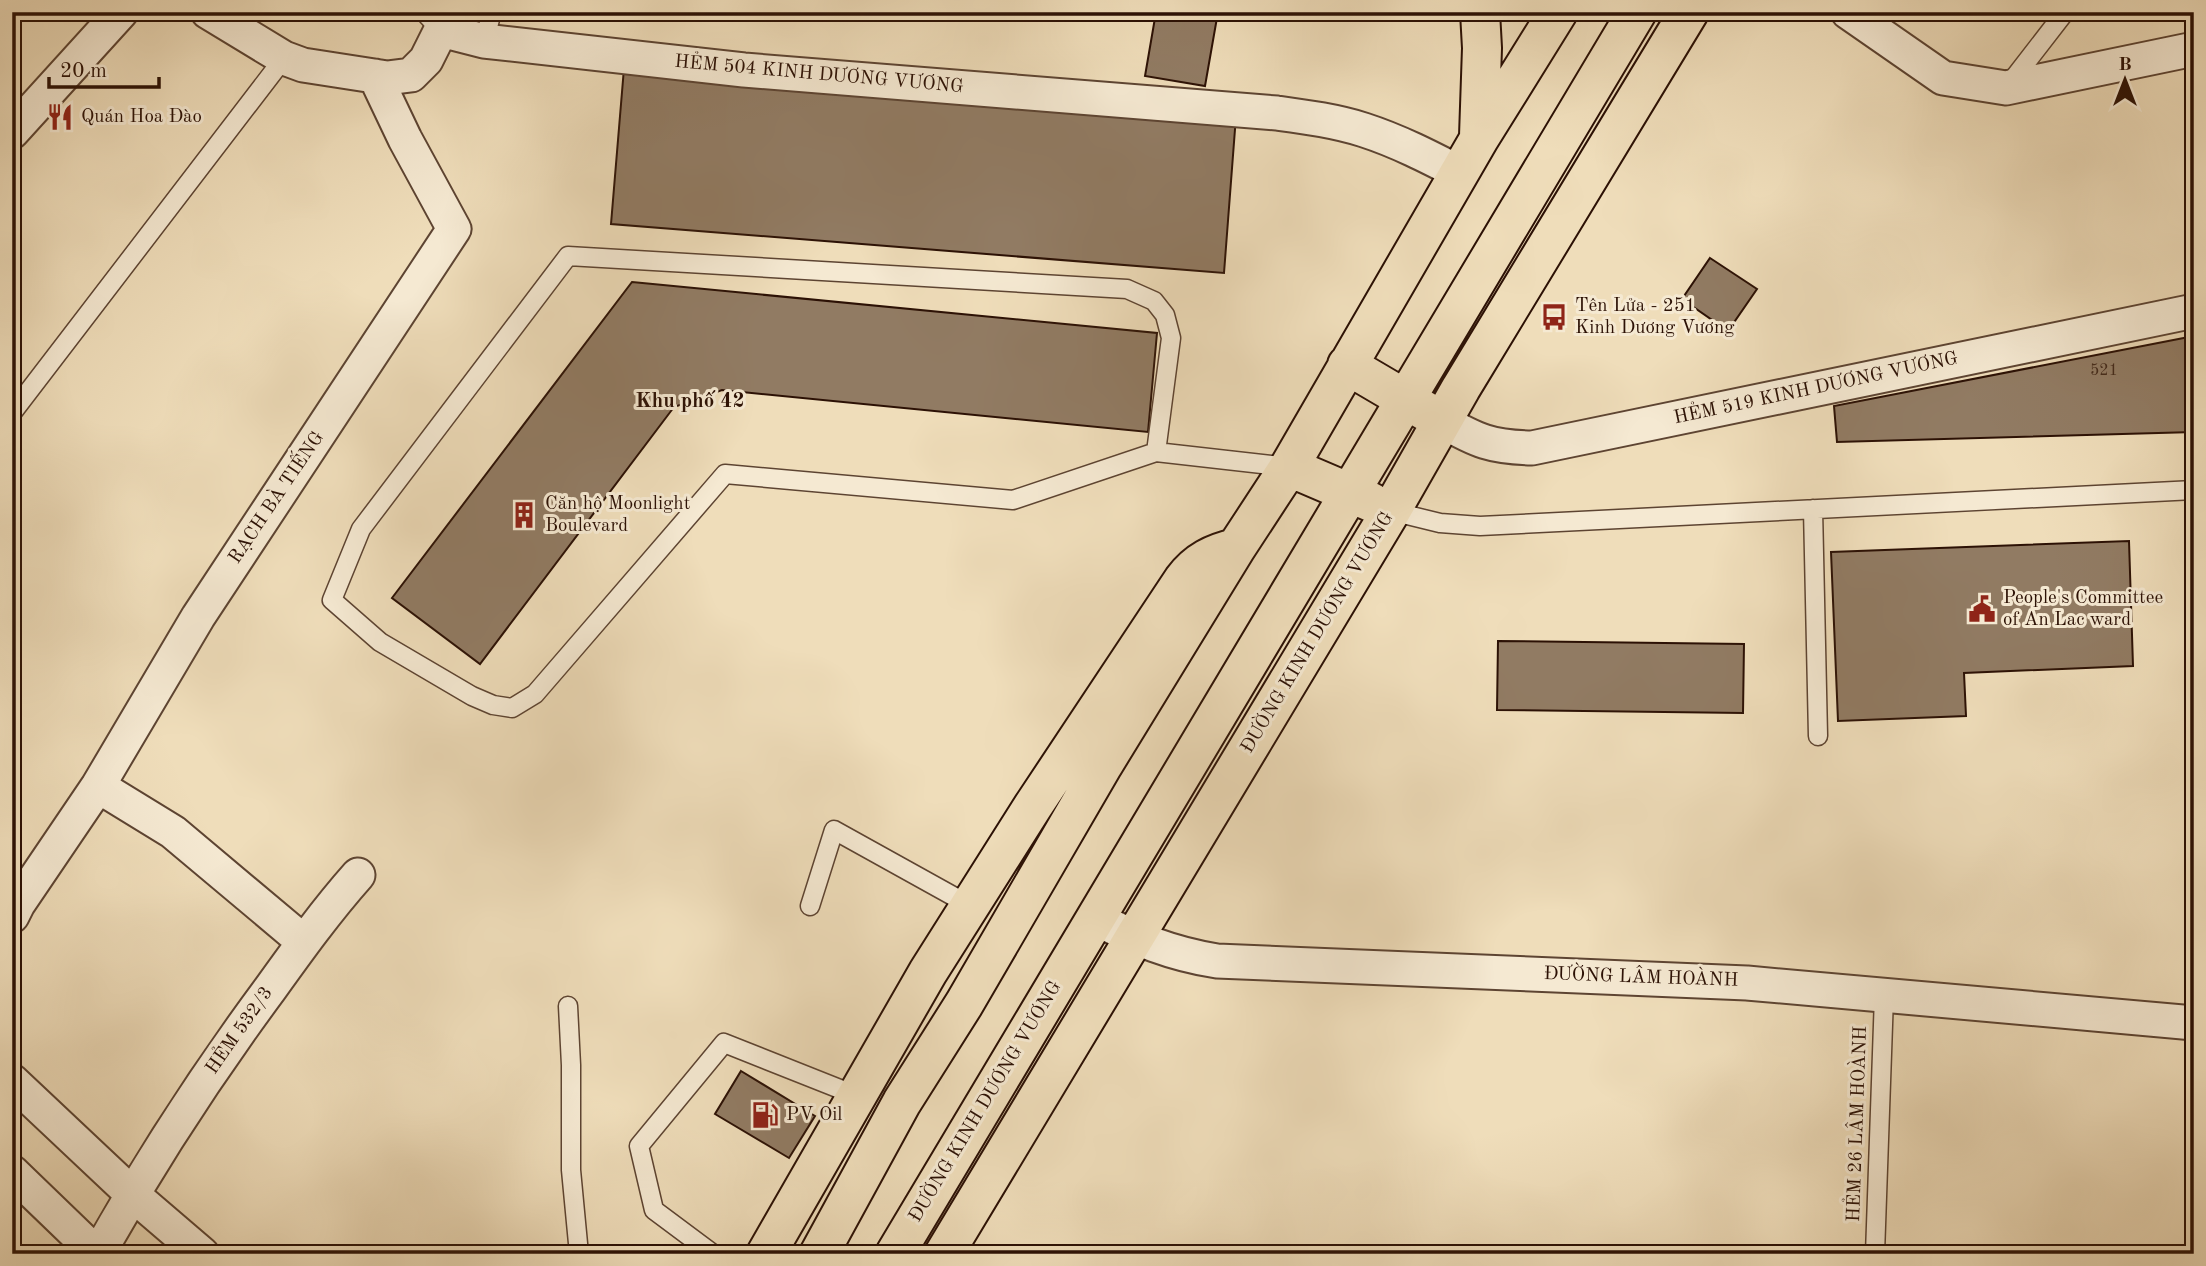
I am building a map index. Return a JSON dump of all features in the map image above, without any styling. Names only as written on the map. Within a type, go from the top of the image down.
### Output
[{"type":"main road","points":[[1479,139],[1482,48],[1480,12]]},
{"type":"main road","points":[[818,1254],[902,1102],[964,1004],[1097,776],[1236,548],[1289,467],[1479,139],[1558,12]]},
{"type":"main road","name":"ĐƯỜNG KINH DƯƠNG VƯƠNG","points":[[895,1254],[1637,12]]},
{"type":"main road","name":"ĐƯỜNG KINH DƯƠNG VƯƠNG","points":[[944,1254],[1689,12]]},
{"type":"main road","points":[[1347,365],[1442,421]]},
{"type":"main road","points":[[1289,467],[1391,512]]},
{"type":"main road","points":[[766,1254],[928,972],[1040,794],[1190,570],[1205,559],[1236,548]]},
{"type":"street","points":[[12,132],[121,12]]},
{"type":"street","name":"HẺM 504 KINH DƯƠNG VƯƠNG","points":[[208,12],[284,58],[303,65],[387,78],[411,75],[426,60],[433,21],[488,27],[744,70],[1277,113],[1361,129],[1396,141],[1460,173]]},
{"type":"street","points":[[1848,12],[1943,78],[2006,88],[2194,49]]},
{"type":"street","name":"RẠCH BÀ TIẾNG","points":[[12,916],[98,786],[198,617],[454,229],[405,139],[375,76]]},
{"type":"street","name":"HẺM 519 KINH DƯƠNG VƯƠNG","points":[[1442,421],[1469,436],[1500,447],[1532,448],[2194,311]]},
{"type":"street","points":[[98,786],[173,832],[304,942]]},
{"type":"street","name":"HẺM 532/3","points":[[97,1254],[225,1049],[331,906],[358,875]]},
{"type":"street","name":"ĐƯỜNG LÂM HOÀNH","points":[[1095,918],[1134,939],[1187,956],[1217,961],[1747,983],[2194,1023]]},
{"type":"street","points":[[12,1081],[132,1194],[202,1254]]},
{"type":"street","points":[[12,1172],[97,1254]]},
{"type":"lane","points":[[2006,88],[2065,12]]},
{"type":"lane","points":[[12,413],[284,58]]},
{"type":"lane","points":[[1156,452],[1171,338],[1165,315],[1154,301],[1127,289],[568,256],[361,529],[332,600],[380,642],[472,696],[493,705],[512,708],[535,694],[724,474],[1013,500],[1156,452],[1289,467]]},
{"type":"lane","points":[[1391,512],[1440,523],[1480,526],[2194,490]]},
{"type":"lane","points":[[1813,509],[1818,736]]},
{"type":"lane","points":[[810,906],[834,830],[971,906]]},
{"type":"lane","name":"HẺM 26 LÂM HOÀNH","points":[[1875,1254],[1884,996]]},
{"type":"lane","points":[[568,1006],[571,1170],[579,1254]]},
{"type":"lane","points":[[713,1254],[654,1210],[639,1146],[724,1043],[855,1095]]},
{"type":"building","points":[[1156,12],[1218,12],[1205,86],[1145,76]]},
{"type":"building","points":[[625,56],[1237,103],[1224,273],[611,224]]},
{"type":"building","points":[[1710,258],[1757,289],[1728,331],[1682,299]]},
{"type":"building","name":"Căn hộ Moonlight Boulevard","points":[[632,282],[1157,333],[1148,432],[722,390],[674,407],[480,664],[392,598]]},
{"type":"building","points":[[2194,336],[2194,432],[1837,442],[1834,406]]},
{"type":"building","name":"People's Committee of An Lac ward","points":[[2129,541],[2133,666],[1964,673],[1966,716],[1838,721],[1831,552]]},
{"type":"building","points":[[1498,641],[1744,644],[1743,713],[1497,710]]},
{"type":"building","name":"PV Oil","points":[[741,1071],[815,1116],[789,1158],[715,1114]]},
{"type":"place","name":"Quán Hoa Đào","points":[[60,117]]},
{"type":"place","name":"Tên Lửa - 251 Kinh Dương Vương","points":[[1554,317]]},
{"type":"place","name":"Căn hộ Moonlight Boulevard","points":[[524,515]]},
{"type":"place","name":"People's Committee of An Lac ward","points":[[1982,609]]},
{"type":"place","name":"PV Oil","points":[[765,1115]]},
{"type":"district","name":"Khu phố 42","points":[[690,401]]}]
